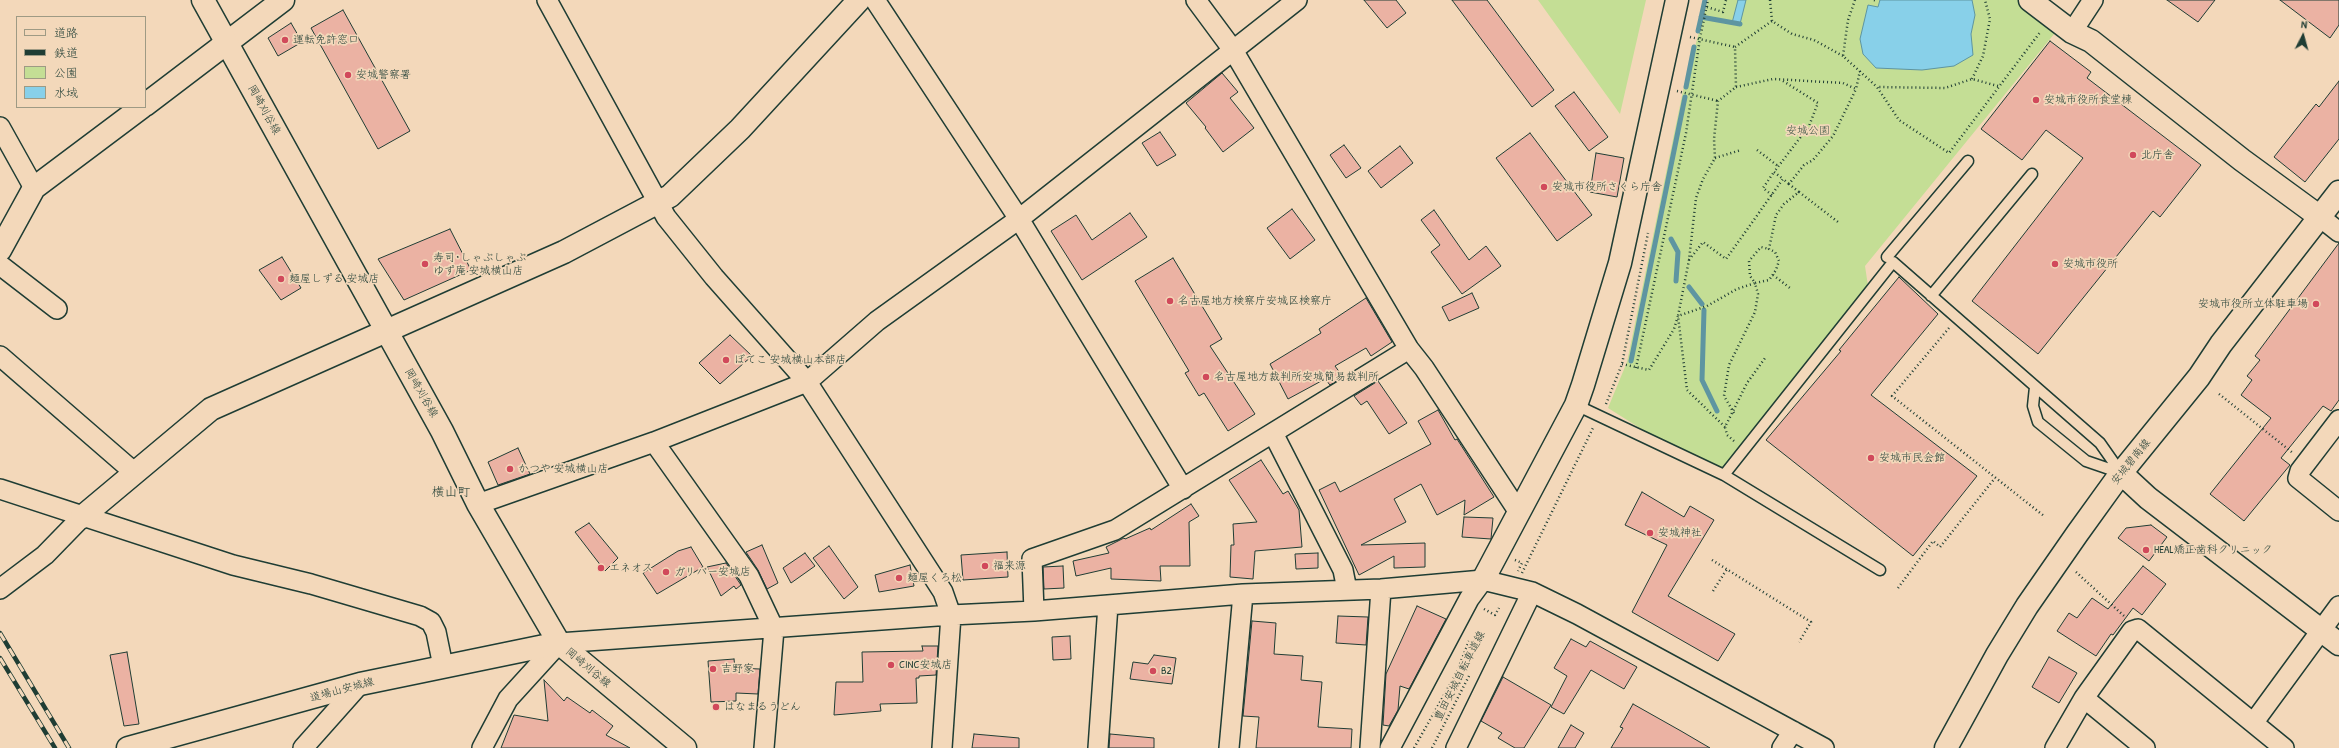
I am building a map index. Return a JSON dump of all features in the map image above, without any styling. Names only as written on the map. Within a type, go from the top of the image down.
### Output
[{"type":"street","name":"岡崎刈谷線","points":[[203,0],[442,431],[478,504],[559,643],[685,748]]},
{"type":"street","points":[[146,103],[284,0]]},
{"type":"street","points":[[547,0],[657,204],[714,277],[807,382],[943,592],[951,615],[942,748]]},
{"type":"street","points":[[0,589],[45,555],[82,517],[211,409],[564,252],[670,196],[705,165],[859,0]]},
{"type":"street","points":[[875,0],[1019,219],[1183,489]]},
{"type":"street","points":[[1196,0],[1233,50],[1409,349],[1424,368],[1518,511]]},
{"type":"street","points":[[478,504],[654,442],[807,382],[877,321],[1019,219],[1297,0]]},
{"type":"street","points":[[1390,748],[1469,599],[1483,580],[1518,511],[1576,405],[1620,263],[1677,0]]},
{"type":"street","points":[[2030,0],[2072,32],[2091,41],[2242,160],[2339,232]]},
{"type":"street","points":[[2072,32],[2093,0]]},
{"type":"street","points":[[0,250],[34,188],[141,108]]},
{"type":"street","points":[[0,127],[34,188]]},
{"type":"street","name":"安城碧南線","points":[[1946,748],[1997,656],[2027,606],[2121,473],[2199,377],[2221,344],[2339,192]]},
{"type":"street","points":[[0,265],[57,309]]},
{"type":"street","points":[[1034,611],[1032,559],[1116,530],[1409,349]]},
{"type":"street","points":[[0,356],[135,473]]},
{"type":"street","points":[[2339,420],[2300,471],[2298,478],[2339,511]]},
{"type":"street","points":[[1273,433],[1343,570],[1347,590]]},
{"type":"street","points":[[654,442],[749,576],[774,629],[764,748]]},
{"type":"street","points":[[2121,473],[2148,498],[2339,644]]},
{"type":"street","points":[[0,489],[233,565],[311,584],[420,616],[431,622],[436,632],[443,666]]},
{"type":"street","points":[[482,748],[508,699],[559,643],[774,629],[951,615],[1108,606],[1243,594],[1381,589],[1483,580],[1532,592],[1577,614],[1824,748]]},
{"type":"street","points":[[1370,748],[1381,589]]},
{"type":"street","points":[[1462,746],[1532,592]]},
{"type":"street","points":[[1229,748],[1243,594]]},
{"type":"street","points":[[1098,748],[1108,606]]},
{"type":"street","points":[[2254,722],[2339,606]]},
{"type":"street","points":[[2055,748],[2084,698],[2132,631],[2138,628],[2284,748]]},
{"type":"street","name":"道場山安城線","points":[[128,748],[360,684],[559,643]]},
{"type":"street","points":[[303,748],[360,684]]},
{"type":"street","points":[[2084,698],[2145,748]]},
{"type":"street","points":[[1782,748],[1793,731]]},
{"type":"lane","points":[[1724,474],[1887,257],[1968,161]]},
{"type":"lane","points":[[1931,296],[2032,174]]},
{"type":"lane","points":[[1887,257],[2100,444],[2121,473]]},
{"type":"lane","points":[[2035,387],[2032,406],[2038,422],[2086,461],[2121,473]]},
{"type":"lane","points":[[1576,405],[1724,474],[1880,570]]},
{"type":"path","points":[[1636,368],[1692,94],[1700,38],[1708,0]]},
{"type":"path","points":[[1707,7],[1723,12],[1726,0]]},
{"type":"path","points":[[1770,0],[1772,21]]},
{"type":"path","points":[[1843,56],[1848,20],[1855,0]]},
{"type":"path","points":[[1972,79],[1983,56],[1990,19],[1984,0]]},
{"type":"path","points":[[1772,21],[1792,34],[1814,40],[1843,56],[1877,87],[1899,120],[1949,153],[1998,86],[2052,17]]},
{"type":"path","points":[[1690,37],[1735,47],[1772,21]]},
{"type":"path","points":[[1735,47],[1736,87]]},
{"type":"path","points":[[1789,184],[1804,165],[1813,160],[1833,136],[1856,89],[1860,71]]},
{"type":"path","points":[[1622,364],[1650,370],[1674,329],[1689,260],[1696,198],[1703,179],[1715,158],[1714,140],[1718,101],[1736,87],[1757,81],[1774,79],[1783,81],[1813,80],[1836,82],[1856,89]]},
{"type":"path","points":[[1877,87],[1945,88],[1972,79],[1998,86]]},
{"type":"path","points":[[1772,195],[1762,188],[1809,126],[1818,103],[1783,81]]},
{"type":"path","points":[[1677,91],[1718,101]]},
{"type":"path","points":[[1715,158],[1740,150]]},
{"type":"path","points":[[1757,150],[1778,166]]},
{"type":"path","points":[[1774,172],[1838,222]]},
{"type":"path","points":[[1689,260],[1703,242],[1726,259],[1783,179]]},
{"type":"path","points":[[1769,249],[1776,215],[1784,204],[1799,192]]},
{"type":"path","points":[[1678,316],[1707,306],[1738,289],[1755,283],[1769,280],[1773,275],[1779,261],[1775,252],[1761,247],[1748,261],[1750,276],[1755,283],[1758,294],[1755,312],[1729,365],[1724,396],[1734,413]]},
{"type":"path","points":[[1773,275],[1790,288]]},
{"type":"path","points":[[1678,316],[1687,390],[1725,427],[1727,435],[1737,444]]},
{"type":"path","points":[[1949,328],[1892,396],[2044,516]]},
{"type":"path","points":[[1725,427],[1734,413],[1747,383],[1766,358]]},
{"type":"path","points":[[2219,394],[2306,463]]},
{"type":"path","points":[[1898,588],[1933,541],[1940,547],[1995,478]]},
{"type":"path","points":[[1512,559],[1522,563],[1516,575]]},
{"type":"path","points":[[1712,560],[1811,622],[1799,642]]},
{"type":"path","points":[[1713,592],[1726,569]]},
{"type":"path","points":[[2076,572],[2138,628]]},
{"type":"path","points":[[1482,608],[1495,615],[1499,608]]},
{"type":"path","points":[[1499,618],[1502,611]]},
{"type":"path","name":"豊田安城自転車道線","points":[[1432,748],[1471,673]]},
{"type":"green space","points":[[1538,0],[1646,0],[1620,114]]},
{"type":"green space","name":"安城公園","points":[[1708,0],[2019,0],[2059,28],[1865,266],[1868,286],[1718,477],[1608,408],[1627,362],[1684,86]]},
{"type":"water","points":[[1738,0],[1746,0],[1740,24],[1732,23]]},
{"type":"water","points":[[1880,0],[1972,0],[1975,15],[1971,34],[1973,55],[1954,66],[1922,70],[1876,68],[1863,54],[1860,39],[1868,5],[1878,7]]},
{"type":"building","points":[[1364,0],[1396,0],[1406,13],[1387,28]]},
{"type":"building","points":[[1452,0],[1487,0],[1554,90],[1532,107]]},
{"type":"building","points":[[2167,0],[2215,0],[2198,22]]},
{"type":"building","points":[[2280,0],[2339,0],[2339,25],[2330,38]]},
{"type":"building","name":"安城警察署","points":[[343,10],[410,131],[378,149],[311,28]]},
{"type":"building","name":"運転免許窓口","points":[[291,23],[302,42],[278,56],[268,38]]},
{"type":"building","points":[[2050,41],[2091,72],[2087,78],[2201,165],[2160,217],[2153,211],[2038,354],[1972,301],[2083,158],[2046,130],[2022,160],[1981,129]]},
{"type":"building","points":[[1222,73],[1238,92],[1230,98],[1254,128],[1223,152],[1205,128],[1206,127],[1186,103]]},
{"type":"building","points":[[2339,81],[2339,139],[2305,182],[2274,157],[2316,104],[2319,107]]},
{"type":"building","points":[[1574,92],[1608,137],[1589,151],[1555,106]]},
{"type":"building","points":[[1160,132],[1176,155],[1157,166],[1142,143]]},
{"type":"building","name":"安城市役所さくら庁舎","points":[[1530,133],[1592,215],[1557,241],[1496,158]]},
{"type":"building","points":[[1344,145],[1361,168],[1346,178],[1330,155]]},
{"type":"building","points":[[1400,146],[1413,163],[1381,188],[1368,171]]},
{"type":"building","points":[[1596,153],[1624,158],[1617,197],[1590,192]]},
{"type":"building","points":[[1292,209],[1315,240],[1290,259],[1267,228]]},
{"type":"building","points":[[1434,210],[1469,260],[1486,246],[1501,266],[1462,294],[1431,252],[1440,245],[1421,220]]},
{"type":"building","points":[[1130,213],[1147,237],[1082,280],[1051,231],[1076,215],[1092,240]]},
{"type":"building","name":"寿司･しゃぶしゃぶ ゆず庵 安城横山店","points":[[450,229],[471,270],[404,300],[378,259]]},
{"type":"building","points":[[2339,243],[2339,400],[2331,411],[2323,406],[2281,458],[2290,465],[2244,521],[2210,494],[2271,418],[2241,395],[2252,380],[2247,376],[2260,360],[2255,356]]},
{"type":"building","name":"麺屋しずる 安城店","points":[[282,257],[301,288],[281,300],[259,270]]},
{"type":"building","points":[[1173,258],[1222,339],[1210,346],[1255,414],[1228,431],[1204,393],[1199,396],[1185,373],[1189,371],[1135,281]]},
{"type":"building","name":"安城市民会館","points":[[1899,277],[1938,314],[1871,395],[1977,476],[1913,556],[1766,440],[1841,351],[1839,350]]},
{"type":"building","points":[[1472,293],[1479,308],[1449,321],[1442,307]]},
{"type":"building","points":[[1366,298],[1392,342],[1371,356],[1366,348],[1335,366],[1343,377],[1330,385],[1325,379],[1288,399],[1270,364],[1321,333],[1319,329]]},
{"type":"building","name":"ぼてこ 安城横山本部店","points":[[730,335],[752,356],[720,384],[699,363]]},
{"type":"building","points":[[1378,381],[1407,423],[1389,434],[1367,401],[1361,405],[1354,396]]},
{"type":"building","points":[[1438,410],[1455,440],[1457,439],[1494,497],[1464,515],[1465,500],[1437,515],[1421,484],[1394,499],[1406,522],[1361,545],[1425,543],[1425,567],[1394,568],[1394,556],[1359,575],[1319,490],[1335,482],[1340,492],[1431,444],[1418,421]]},
{"type":"building","name":"かつや 安城横山店","points":[[518,448],[530,474],[498,485],[488,462]]},
{"type":"building","points":[[1261,460],[1283,494],[1288,491],[1299,510],[1302,547],[1255,551],[1253,579],[1230,577],[1231,545],[1234,545],[1233,524],[1257,522],[1229,480]]},
{"type":"building","points":[[1642,492],[1684,517],[1690,506],[1714,520],[1668,596],[1735,634],[1718,661],[1632,612],[1667,545],[1625,525]]},
{"type":"building","points":[[1191,504],[1199,516],[1189,522],[1190,566],[1160,566],[1161,581],[1111,579],[1111,568],[1076,576],[1073,561],[1109,553],[1106,547],[1150,528],[1151,530]]},
{"type":"building","points":[[1464,517],[1493,518],[1491,539],[1462,537]]},
{"type":"building","points":[[589,523],[618,558],[605,571],[575,532]]},
{"type":"building","name":"HEAL矯正歯科クリニック","points":[[2151,525],[2167,537],[2149,561],[2118,538],[2126,528]]},
{"type":"building","points":[[762,545],[778,583],[767,589],[758,570],[746,552]]},
{"type":"building","points":[[829,546],[858,587],[844,599],[813,558]]},
{"type":"building","name":"ガリバー安城店","points":[[691,547],[703,567],[657,594],[643,573],[678,551]]},
{"type":"building","name":"福来源","points":[[1007,552],[1008,577],[963,580],[961,555]]},
{"type":"building","points":[[805,553],[815,566],[791,583],[783,568]]},
{"type":"building","points":[[1318,553],[1318,568],[1296,569],[1295,554]]},
{"type":"building","points":[[726,563],[741,585],[736,589],[734,586],[721,596],[707,567]]},
{"type":"building","name":"麺屋くろ松","points":[[910,565],[914,586],[879,592],[875,575]]},
{"type":"building","points":[[1063,566],[1064,588],[1044,589],[1043,567]]},
{"type":"building","points":[[2143,566],[2166,584],[2142,615],[2133,608],[2113,635],[2111,634],[2096,656],[2057,631],[2069,613],[2077,618],[2092,598],[2108,609]]},
{"type":"building","points":[[1417,606],[1446,619],[1409,689],[1400,686],[1398,710],[1389,726],[1383,725],[1386,674]]},
{"type":"building","points":[[1338,616],[1368,617],[1366,645],[1336,643]]},
{"type":"building","points":[[1252,621],[1276,623],[1274,654],[1303,656],[1301,680],[1322,682],[1318,727],[1352,729],[1351,748],[1256,748],[1259,717],[1243,716]]},
{"type":"building","points":[[1070,636],[1071,659],[1053,660],[1052,637]]},
{"type":"building","points":[[1571,639],[1586,647],[1590,641],[1637,667],[1624,689],[1591,670],[1564,714],[1551,707],[1567,676],[1554,668]]},
{"type":"building","points":[[922,646],[938,646],[936,675],[919,676],[919,678],[916,678],[917,703],[880,704],[881,711],[834,715],[836,682],[863,682],[862,652],[923,651]]},
{"type":"building","points":[[127,652],[139,724],[124,726],[110,655]]},
{"type":"building","name":"B2","points":[[1154,655],[1176,658],[1172,684],[1130,679],[1133,662],[1148,664]]},
{"type":"building","points":[[2049,657],[2077,673],[2059,703],[2032,687]]},
{"type":"building","points":[[734,659],[735,668],[760,669],[758,694],[736,693],[736,701],[711,702],[708,661]]},
{"type":"building","points":[[1503,677],[1551,705],[1524,748],[1515,748],[1498,738],[1502,733],[1481,721]]},
{"type":"building","points":[[544,680],[564,701],[567,697],[590,713],[592,710],[613,726],[606,735],[630,748],[501,748],[514,715],[548,721]]},
{"type":"building","points":[[1633,704],[1710,748],[1611,748],[1623,728],[1620,727]]},
{"type":"building","points":[[1571,725],[1584,733],[1575,748],[1558,748]]},
{"type":"building","points":[[974,734],[1019,738],[1019,748],[972,748]]},
{"type":"building","points":[[1110,734],[1154,738],[1154,748],[1109,748]]},
{"type":"waterway","points":[[1698,31],[1705,0]]},
{"type":"waterway","points":[[1701,17],[1740,24]]},
{"type":"waterway","points":[[1686,87],[1694,47]]},
{"type":"waterway","points":[[1631,361],[1685,97]]},
{"type":"waterway","points":[[1671,239],[1678,252],[1676,281]]},
{"type":"waterway","points":[[1689,287],[1702,304]]},
{"type":"waterway","points":[[1704,310],[1702,380],[1717,411]]},
{"type":"railway","points":[[0,633],[69,748]]},
{"type":"railway","points":[[0,658],[55,748]]},
{"type":"place","name":"運転免許窓口","points":[[285,40]]},
{"type":"place","name":"安城警察署","points":[[348,75]]},
{"type":"place","name":"安城市役所食堂棟","points":[[2036,100]]},
{"type":"place","name":"北庁舎","points":[[2133,155]]},
{"type":"place","name":"安城市役所さくら庁舎","points":[[1544,187]]},
{"type":"place","name":"寿司･しゃぶしゃぶ ゆず庵 安城横山店","points":[[425,264]]},
{"type":"place","name":"安城市役所","points":[[2055,264]]},
{"type":"place","name":"麺屋しずる 安城店","points":[[281,279]]},
{"type":"place","name":"名古屋地方検察庁安城区検察庁","points":[[1170,301]]},
{"type":"place","name":"安城市役所立体駐車場","points":[[2316,304]]},
{"type":"place","name":"ぼてこ 安城横山本部店","points":[[726,360]]},
{"type":"place","name":"名古屋地方裁判所安城簡易裁判所","points":[[1206,377]]},
{"type":"place","name":"安城市民会館","points":[[1871,458]]},
{"type":"place","name":"かつや 安城横山店","points":[[510,469]]},
{"type":"place","name":"安城神社","points":[[1650,533]]},
{"type":"place","name":"HEAL矯正歯科クリニック","points":[[2146,550]]},
{"type":"place","name":"福来源","points":[[985,566]]},
{"type":"place","name":"エネオス","points":[[601,568]]},
{"type":"place","name":"ガリバー安城店","points":[[666,572]]},
{"type":"place","name":"麺屋くろ松","points":[[899,578]]},
{"type":"place","name":"CINC安城店","points":[[891,665]]},
{"type":"place","name":"吉野家","points":[[713,669]]},
{"type":"place","name":"B2","points":[[1153,671]]},
{"type":"place","name":"はなまるうどん","points":[[716,707]]},
{"type":"district","name":"横山町","points":[[451,493]]}]
